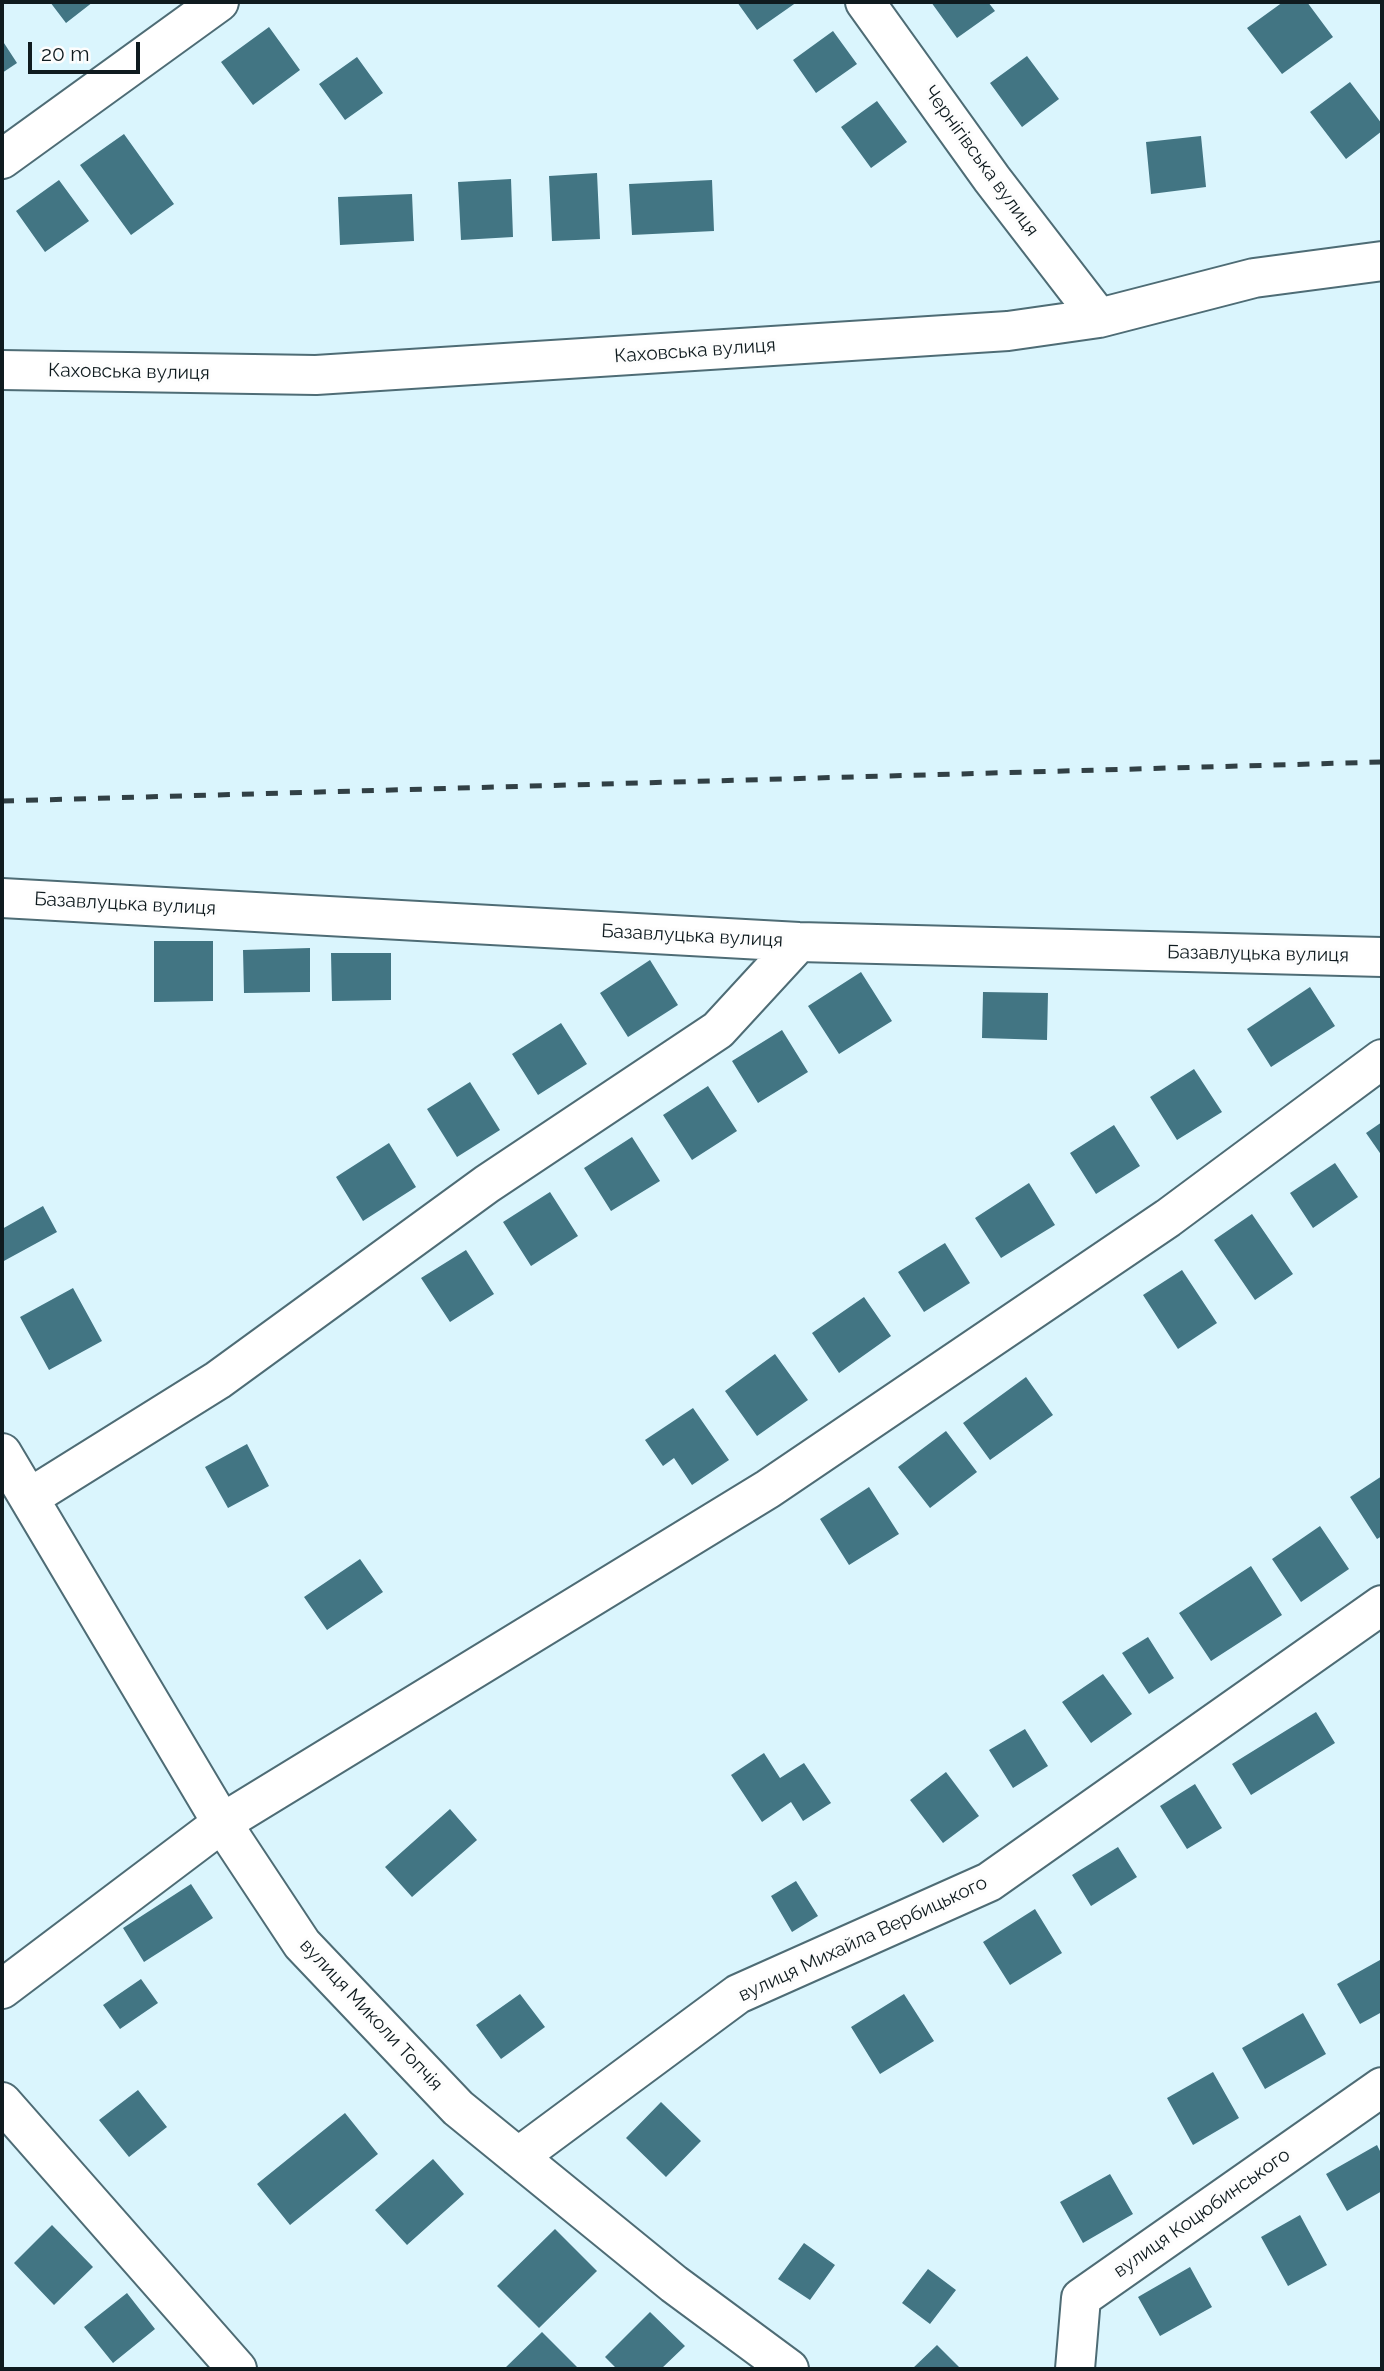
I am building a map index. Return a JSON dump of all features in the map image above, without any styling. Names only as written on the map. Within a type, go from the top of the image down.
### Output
[{"type":"street","points":[[2,159],[176,14],[219,2]]},
{"type":"street","name":"Чернігівська вулиця","points":[[865,2],[992,179],[1099,318]]},
{"type":"street","name":"Каховська вулиця","points":[[2,370],[316,375],[1008,331],[1099,318],[1254,278],[1382,261]]},
{"type":"street","name":"Базавлуцька вулиця","points":[[2,898],[799,942],[1382,957]]},
{"type":"street","points":[[29,1498],[218,1380],[487,1184],[718,1030],[799,942]]},
{"type":"street","points":[[2,1989],[222,1823],[768,1489],[1168,1218],[1382,1059]]},
{"type":"street","name":"вулиця Миколи Топчія","points":[[2,1452],[222,1823],[302,1944],[458,2108],[674,2284],[789,2369]]},
{"type":"street","name":"вулиця Михайла Вербицького","points":[[518,2157],[738,1994],[989,1882],[1382,1605]]},
{"type":"street","name":"вулиця Коцюбинського","points":[[1075,2369],[1081,2298],[1382,2088]]},
{"type":"street","points":[[2,2102],[237,2369]]},
{"type":"building","points":[[50,2],[93,2],[66,23]]},
{"type":"building","points":[[737,2],[797,2],[757,30]]},
{"type":"building","points":[[931,2],[988,2],[995,11],[957,38]]},
{"type":"building","points":[[1283,2],[1307,2],[1333,37],[1282,74],[1247,28]]},
{"type":"building","points":[[269,27],[300,70],[253,105],[221,62]]},
{"type":"building","points":[[833,31],[857,64],[816,93],[793,60]]},
{"type":"building","points":[[2,40],[17,63],[2,73]]},
{"type":"building","points":[[1027,56],[1059,99],[1022,127],[990,83]]},
{"type":"building","points":[[357,57],[383,93],[345,120],[319,84]]},
{"type":"building","points":[[1350,82],[1382,124],[1382,131],[1346,159],[1310,112]]},
{"type":"building","points":[[877,101],[907,142],[871,168],[841,127]]},
{"type":"building","points":[[124,134],[174,204],[131,235],[80,165]]},
{"type":"building","points":[[1201,136],[1206,187],[1151,194],[1146,142]]},
{"type":"building","points":[[597,173],[600,239],[552,241],[549,176]]},
{"type":"building","points":[[511,179],[513,237],[461,240],[458,182]]},
{"type":"building","points":[[59,180],[89,221],[45,252],[16,211]]},
{"type":"building","points":[[712,180],[714,231],[632,235],[629,184]]},
{"type":"building","points":[[412,194],[414,241],[340,245],[338,197]]},
{"type":"building","points":[[154,941],[213,941],[213,1001],[154,1002]]},
{"type":"building","points":[[310,948],[310,992],[244,993],[243,950]]},
{"type":"building","points":[[331,953],[391,953],[391,1000],[332,1001]]},
{"type":"building","points":[[650,960],[678,1005],[628,1037],[600,993]]},
{"type":"building","points":[[861,972],[892,1021],[839,1054],[808,1006]]},
{"type":"building","points":[[1310,987],[1335,1026],[1271,1067],[1247,1029]]},
{"type":"building","points":[[983,992],[1048,993],[1047,1040],[982,1038]]},
{"type":"building","points":[[561,1023],[587,1064],[538,1095],[512,1054]]},
{"type":"building","points":[[782,1030],[808,1072],[758,1103],[732,1061]]},
{"type":"building","points":[[1194,1069],[1222,1112],[1177,1140],[1150,1097]]},
{"type":"building","points":[[470,1082],[500,1130],[457,1157],[427,1109]]},
{"type":"building","points":[[708,1086],[737,1131],[692,1160],[663,1115]]},
{"type":"building","points":[[1382,1122],[1382,1156],[1366,1133]]},
{"type":"building","points":[[1114,1125],[1140,1166],[1096,1194],[1070,1153]]},
{"type":"building","points":[[632,1137],[660,1181],[611,1211],[584,1168]]},
{"type":"building","points":[[389,1143],[416,1187],[363,1221],[336,1177]]},
{"type":"building","points":[[1335,1163],[1358,1197],[1313,1228],[1290,1193]]},
{"type":"building","points":[[1029,1183],[1055,1225],[1001,1258],[975,1218]]},
{"type":"building","points":[[550,1192],[578,1236],[531,1266],[503,1222]]},
{"type":"building","points":[[43,1206],[57,1232],[2,1262],[2,1229]]},
{"type":"building","points":[[1252,1214],[1293,1274],[1255,1300],[1214,1240]]},
{"type":"building","points":[[945,1243],[970,1283],[924,1312],[898,1272]]},
{"type":"building","points":[[466,1250],[494,1294],[450,1322],[421,1278]]},
{"type":"building","points":[[1182,1270],[1217,1323],[1178,1349],[1143,1295]]},
{"type":"building","points":[[73,1288],[102,1341],[49,1370],[20,1317]]},
{"type":"building","points":[[864,1297],[891,1336],[839,1373],[812,1333]]},
{"type":"building","points":[[775,1354],[808,1400],[757,1436],[725,1391]]},
{"type":"building","points":[[1026,1377],[1053,1415],[990,1460],[963,1423]]},
{"type":"building","points":[[693,1408],[729,1460],[692,1485],[674,1458],[663,1466],[645,1440]]},
{"type":"building","points":[[946,1431],[977,1472],[930,1508],[898,1467]]},
{"type":"building","points":[[247,1444],[269,1486],[228,1508],[205,1467]]},
{"type":"building","points":[[1382,1476],[1382,1536],[1377,1539],[1350,1497]]},
{"type":"building","points":[[869,1487],[899,1534],[849,1565],[820,1519]]},
{"type":"building","points":[[1320,1526],[1349,1569],[1301,1602],[1272,1559]]},
{"type":"building","points":[[360,1559],[383,1592],[327,1630],[304,1597]]},
{"type":"building","points":[[1251,1566],[1282,1615],[1211,1661],[1179,1613]]},
{"type":"building","points":[[1148,1637],[1174,1678],[1149,1694],[1122,1653]]},
{"type":"building","points":[[1103,1674],[1132,1714],[1091,1743],[1062,1702]]},
{"type":"building","points":[[1316,1712],[1335,1743],[1251,1795],[1232,1764]]},
{"type":"building","points":[[1025,1729],[1048,1766],[1013,1788],[989,1750]]},
{"type":"building","points":[[764,1753],[780,1778],[804,1763],[831,1803],[803,1821],[791,1802],[762,1822],[731,1775]]},
{"type":"building","points":[[946,1772],[979,1816],[943,1843],[910,1800]]},
{"type":"building","points":[[1195,1784],[1222,1828],[1187,1849],[1160,1806]]},
{"type":"building","points":[[450,1809],[477,1840],[412,1897],[385,1867]]},
{"type":"building","points":[[1118,1847],[1137,1877],[1091,1906],[1072,1875]]},
{"type":"building","points":[[796,1881],[818,1916],[792,1932],[771,1896]]},
{"type":"building","points":[[191,1884],[213,1918],[144,1962],[123,1928]]},
{"type":"building","points":[[1035,1909],[1062,1953],[1010,1985],[983,1942]]},
{"type":"building","points":[[1380,1960],[1382,2012],[1360,2024],[1337,1984]]},
{"type":"building","points":[[141,1979],[158,2003],[120,2029],[103,2005]]},
{"type":"building","points":[[520,1994],[545,2027],[501,2059],[476,2025]]},
{"type":"building","points":[[904,1994],[934,2041],[880,2074],[851,2027]]},
{"type":"building","points":[[1303,2013],[1326,2054],[1265,2089],[1242,2048]]},
{"type":"building","points":[[1213,2072],[1239,2118],[1193,2145],[1167,2098]]},
{"type":"building","points":[[138,2090],[167,2127],[129,2157],[99,2120]]},
{"type":"building","points":[[661,2102],[701,2141],[666,2177],[626,2138]]},
{"type":"building","points":[[345,2113],[378,2154],[290,2225],[257,2184]]},
{"type":"building","points":[[1377,2145],[1382,2155],[1382,2191],[1347,2211],[1326,2174]]},
{"type":"building","points":[[433,2159],[464,2194],[407,2245],[375,2210]]},
{"type":"building","points":[[1110,2174],[1133,2214],[1083,2243],[1060,2202]]},
{"type":"building","points":[[1300,2215],[1327,2265],[1288,2286],[1261,2237]]},
{"type":"building","points":[[52,2225],[93,2267],[54,2305],[14,2263]]},
{"type":"building","points":[[555,2229],[597,2271],[539,2328],[497,2286]]},
{"type":"building","points":[[804,2243],[835,2265],[810,2300],[778,2279]]},
{"type":"building","points":[[1190,2267],[1212,2307],[1160,2336],[1138,2297]]},
{"type":"building","points":[[928,2269],[956,2290],[930,2324],[902,2303]]},
{"type":"building","points":[[127,2293],[155,2329],[113,2363],[84,2327]]},
{"type":"building","points":[[650,2312],[685,2346],[661,2369],[617,2369],[605,2357]]},
{"type":"building","points":[[542,2332],[579,2369],[504,2369]]},
{"type":"building","points":[[937,2345],[961,2369],[912,2369]]},
{"type":"railway","points":[[2,801],[1382,762]]}]
